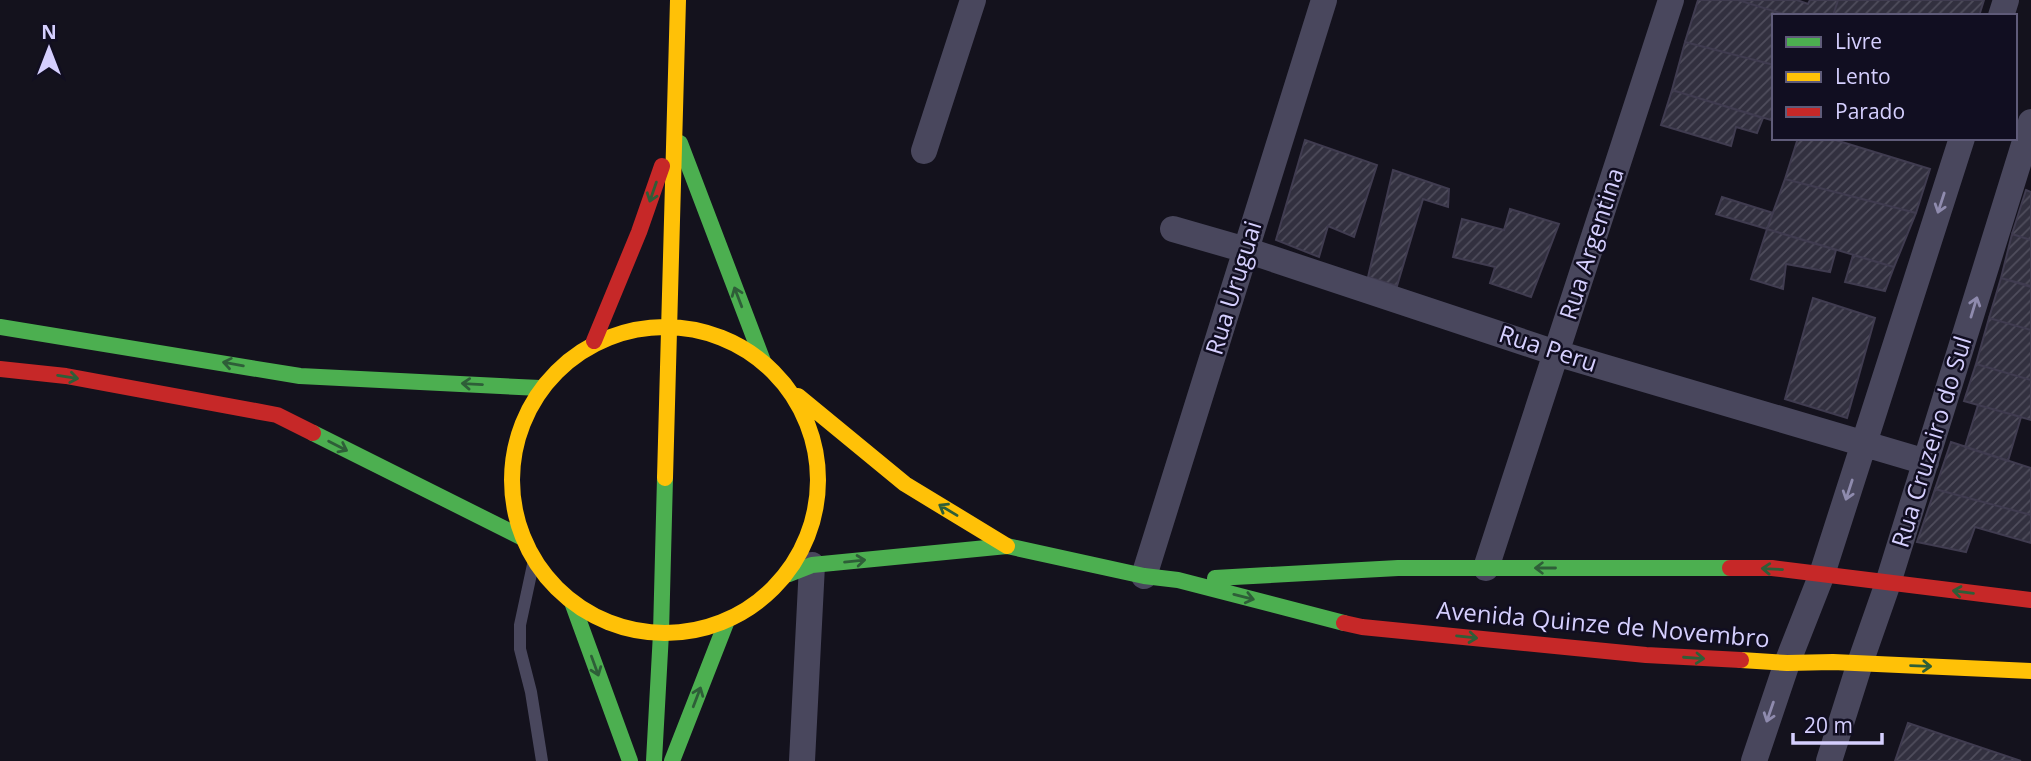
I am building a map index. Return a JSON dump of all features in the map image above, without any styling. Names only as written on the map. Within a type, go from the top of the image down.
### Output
[{"type":"main road","points":[[654,761],[661,634],[678,0]]},
{"type":"main road","points":[[594,341],[639,232],[675,128]]},
{"type":"main road","points":[[675,128],[762,361]]},
{"type":"main road","points":[[668,324],[699,331],[762,361],[790,390],[817,449],[817,515],[801,570],[761,603],[726,623],[694,632],[661,634],[607,622],[572,602],[534,560],[523,538],[511,494],[520,426],[540,387],[554,371],[573,354],[594,341],[638,326],[668,324]]},
{"type":"main road","points":[[0,327],[300,376],[540,387]]},
{"type":"main road","points":[[0,369],[66,376],[277,415],[523,538]]},
{"type":"main road","name":"Avenida Quinze de Novembro","points":[[790,390],[905,484],[1007,546],[1144,576],[1178,580],[1362,627],[1646,654],[1787,663],[1860,663],[2031,671]]},
{"type":"main road","name":"Avenida Quinze de Novembro","points":[[801,570],[1007,546]]},
{"type":"main road","name":"Avenida Quinze de Novembro","points":[[1178,580],[1398,568],[1772,568],[2031,600]]},
{"type":"main road","points":[[572,602],[630,761]]},
{"type":"main road","points":[[672,761],[726,623]]},
{"type":"street","points":[[924,151],[973,0]]},
{"type":"street","name":"Rua Uruguai","points":[[1144,576],[1324,0]]},
{"type":"street","name":"Rua Argentina","points":[[1486,568],[1671,0]]},
{"type":"street","name":"Rua Cruzeiro do Sul","points":[[1829,761],[1926,463],[2031,122]]},
{"type":"street","points":[[1754,761],[1787,663],[1822,574],[1961,140]]},
{"type":"street","name":"Rua Peru","points":[[1173,229],[1246,250],[1556,353],[1926,463]]},
{"type":"street","points":[[801,570],[802,761]]},
{"type":"lane","points":[[534,560],[520,625],[520,649],[531,692],[542,761]]},
{"type":"building","points":[[1698,0],[1738,0],[1784,14],[1772,14],[1772,64],[1685,42]]},
{"type":"building","points":[[1738,0],[1797,0],[1808,4],[1810,0],[1838,0],[1834,14],[1784,14]]},
{"type":"building","points":[[1838,0],[1984,0],[1980,14],[1834,14]]},
{"type":"building","points":[[1685,42],[1772,64],[1772,120],[1672,90]]},
{"type":"building","points":[[1672,90],[1763,118],[1757,133],[1736,127],[1731,146],[1661,125]]},
{"type":"building","points":[[1305,140],[1377,165],[1354,237],[1328,226],[1319,257],[1276,240]]},
{"type":"building","points":[[1797,140],[1836,140],[1930,169],[1916,213],[1785,179]]},
{"type":"building","points":[[1393,170],[1449,189],[1448,207],[1423,199],[1397,286],[1368,277]]},
{"type":"building","points":[[1785,179],[1916,213],[1894,267],[1767,229]]},
{"type":"building","points":[[2026,190],[2031,192],[2031,240],[2012,234]]},
{"type":"building","points":[[1722,197],[1773,213],[1767,229],[1716,214]]},
{"type":"building","points":[[1510,209],[1559,224],[1531,297],[1490,283],[1495,267],[1453,257],[1462,219],[1504,230]]},
{"type":"building","points":[[1767,229],[1836,250],[1830,272],[1786,264],[1783,289],[1751,279]]},
{"type":"building","points":[[2012,234],[2031,240],[2031,287],[2001,278]]},
{"type":"building","points":[[1853,255],[1894,267],[1885,291],[1845,282]]},
{"type":"building","points":[[2001,278],[2031,286],[2031,330],[1989,318]]},
{"type":"building","points":[[1813,298],[1875,318],[1847,418],[1785,399]]},
{"type":"building","points":[[1989,318],[2031,330],[2031,380],[1976,364]]},
{"type":"building","points":[[1976,364],[2031,380],[2031,420],[1964,401]]},
{"type":"building","points":[[1978,405],[2021,417],[2008,461],[1965,447]]},
{"type":"building","points":[[1951,442],[2031,468],[2031,515],[1935,489]]},
{"type":"building","points":[[1935,489],[2031,515],[2031,543],[1975,527],[1966,552],[1917,542]]},
{"type":"building","points":[[1908,723],[2021,761],[1895,761]]},
{"type":"traffic: fast","points":[[680,143],[763,361]]},
{"type":"traffic: fast","points":[[0,327],[300,376],[540,388]]},
{"type":"traffic: fast","points":[[313,433],[523,538]]},
{"type":"traffic: fast","points":[[654,761],[665,478]]},
{"type":"traffic: fast","points":[[789,574],[812,565],[1007,546],[1144,576],[1178,580],[1344,623]]},
{"type":"traffic: fast","points":[[1215,578],[1398,568],[1730,568]]},
{"type":"traffic: fast","points":[[572,602],[630,761]]},
{"type":"traffic: fast","points":[[672,761],[726,623]]},
{"type":"traffic: slow","points":[[665,478],[678,0]]},
{"type":"traffic: slow","points":[[650,327],[680,327],[709,333],[737,345],[762,362],[783,383],[807,421],[818,465],[818,480],[818,495],[807,539],[792,565],[773,588],[750,607],[724,622],[680,633],[650,633],[621,627],[593,615],[568,598],[547,577],[530,552],[518,524],[512,495],[512,465],[518,436],[530,408],[547,383],[568,362],[593,345],[621,333],[650,327]]},
{"type":"traffic: slow","points":[[798,396],[905,484],[1007,546]]},
{"type":"traffic: slow","points":[[1741,660],[2031,671]]},
{"type":"traffic: jam","points":[[594,341],[639,232],[662,166]]},
{"type":"traffic: jam","points":[[0,369],[66,376],[277,415],[313,433]]},
{"type":"traffic: jam","points":[[1730,568],[1772,568],[2031,600]]},
{"type":"traffic: jam","points":[[1344,623],[1646,655],[1741,660]]}]
